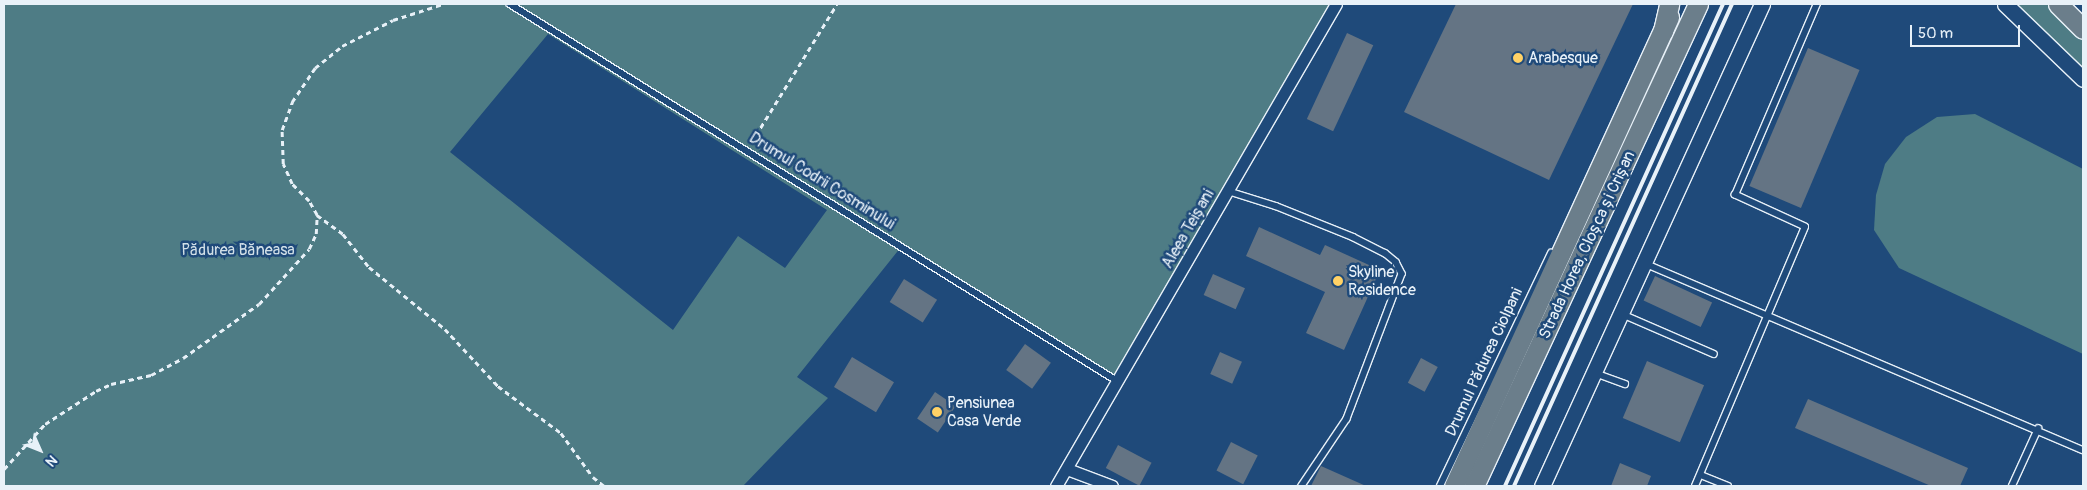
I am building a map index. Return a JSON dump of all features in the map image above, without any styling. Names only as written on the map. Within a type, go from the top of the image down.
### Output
[{"type":"main road","points":[[1663,31],[1669,4]]},
{"type":"main road","points":[[1663,31],[1675,4]]},
{"type":"main road","name":"Strada Horea, Cloșca și Crișan","points":[[1454,486],[1563,260],[1698,4]]},
{"type":"main road","points":[[2058,4],[2083,29]]},
{"type":"main road","name":"Strada Horea, Cloșca și Crișan","points":[[1474,486],[1563,260],[1663,31]]},
{"type":"street","name":"Aleea Teișani","points":[[1056,486],[1228,191],[1266,120],[1336,4]]},
{"type":"street","points":[[1542,486],[1762,4]]},
{"type":"street","points":[[2005,4],[2083,79]]},
{"type":"street","points":[[1067,469],[1112,486]]},
{"type":"lane","name":"Drumul Codrii Cosminului","points":[[510,4],[1118,382]]},
{"type":"lane","points":[[1695,486],[1805,227],[1735,195],[1817,4]]},
{"type":"lane","points":[[1228,191],[1276,206],[1353,237],[1385,253],[1396,262],[1402,274],[1347,419],[1302,486]]},
{"type":"lane","name":"Drumul Pădurea Ciolpani","points":[[1440,486],[1563,260]]},
{"type":"lane","points":[[1643,262],[1769,314],[2083,450]]},
{"type":"lane","points":[[1620,314],[1714,354]]},
{"type":"lane","points":[[1593,372],[1625,384]]},
{"type":"lane","points":[[2012,486],[2038,429]]},
{"type":"lane","points":[[1700,475],[1728,486]]},
{"type":"path","points":[[443,4],[393,20],[342,46],[315,68],[292,102],[282,130],[283,164],[292,184],[309,201],[317,215],[343,234],[369,268],[444,329],[498,386],[561,433],[593,478],[604,486]]},
{"type":"path","points":[[747,150],[837,4]]},
{"type":"path","points":[[4,469],[45,424],[111,384],[151,375],[183,358],[259,304],[309,249],[316,234],[317,215]]},
{"type":"green space","name":"Pădurea Băneasa","points":[[4,4],[1336,4],[1119,382],[901,247],[797,377],[828,398],[743,486],[4,486]],"holes":[[[548,34],[827,210],[785,268],[738,236],[673,330],[450,152]]]},
{"type":"green space","points":[[2006,4],[2054,4],[2083,34],[2083,79]]},
{"type":"green space","points":[[1975,114],[2083,169],[2083,354],[1899,268],[1874,230],[1876,195],[1885,164],[1906,137],[1937,117]]},
{"type":"building","name":"Arabesque","points":[[1456,4],[1633,4],[1549,180],[1404,112]]},
{"type":"building","points":[[1347,33],[1373,45],[1333,131],[1307,119]]},
{"type":"building","points":[[1808,48],[1860,70],[1801,208],[1749,186]]},
{"type":"building","name":"Skyline Residence","points":[[1259,227],[1320,255],[1325,245],[1380,270],[1344,350],[1306,333],[1325,292],[1246,256]]},
{"type":"building","points":[[1213,274],[1245,288],[1236,309],[1204,295]]},
{"type":"building","points":[[1655,276],[1712,303],[1701,327],[1644,300]]},
{"type":"building","points":[[904,279],[937,300],[923,323],[890,302]]},
{"type":"building","points":[[1025,344],[1051,363],[1032,389],[1006,370]]},
{"type":"building","points":[[1220,352],[1242,362],[1232,384],[1210,374]]},
{"type":"building","points":[[852,357],[894,382],[876,412],[834,387]]},
{"type":"building","points":[[1421,358],[1438,367],[1425,392],[1408,383]]},
{"type":"building","points":[[1647,361],[1704,385],[1680,442],[1623,418]]},
{"type":"building","name":"Pensiunea Casa Verde","points":[[935,392],[956,406],[938,433],[917,419]]},
{"type":"building","points":[[1808,399],[1968,468],[1960,486],[1931,486],[1795,428]]},
{"type":"building","points":[[1231,442],[1258,456],[1243,484],[1216,471]]},
{"type":"building","points":[[1118,445],[1152,463],[1139,486],[1106,468]]},
{"type":"building","points":[[1620,463],[1651,476],[1647,486],[1611,486]]},
{"type":"building","points":[[1321,466],[1366,486],[1311,486]]},
{"type":"railway","points":[[1505,486],[1723,4]]},
{"type":"railway","points":[[1514,486],[1732,4]]},
{"type":"place","name":"Arabesque","points":[[1518,58]]},
{"type":"place","name":"Skyline Residence","points":[[1338,281]]},
{"type":"place","name":"Pensiunea Casa Verde","points":[[937,412]]}]
